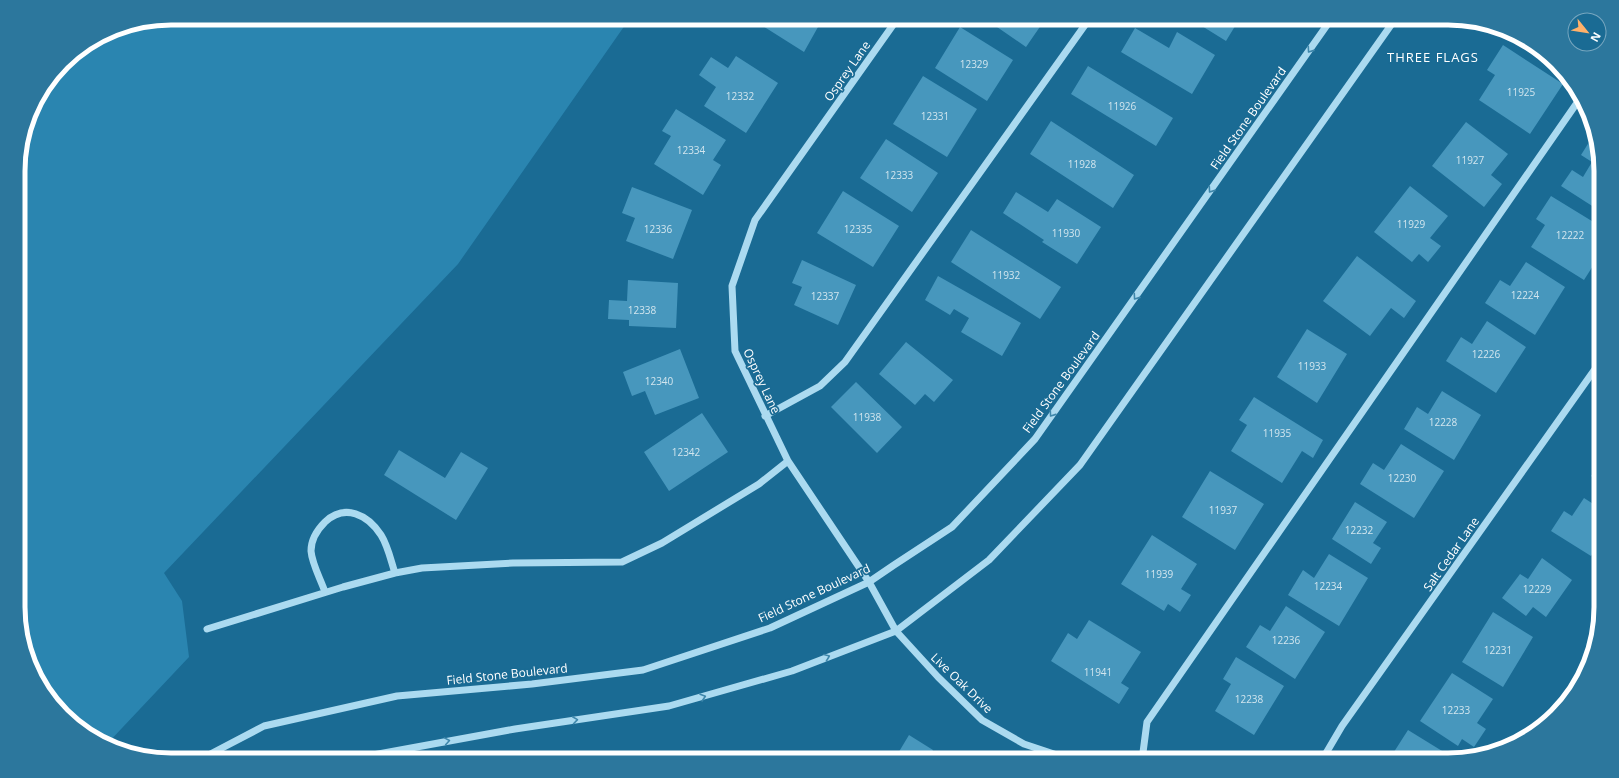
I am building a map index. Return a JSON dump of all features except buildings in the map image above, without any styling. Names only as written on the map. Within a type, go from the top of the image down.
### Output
[{"type":"street","name":"Osprey Lane","points":[[869,582],[788,462],[765,416],[735,351],[732,286],[755,220],[893,25]]},
{"type":"street","points":[[765,416],[820,386],[845,362],[1085,25]]},
{"type":"street","name":"Field Stone Boulevard","points":[[212,753],[264,726],[397,696],[532,684],[643,670],[770,628],[869,582],[952,527],[1034,439],[1327,25]]},
{"type":"street","points":[[384,753],[515,729],[669,706],[792,670],[896,631],[988,560],[1080,465],[1391,25]]},
{"type":"street","points":[[1143,753],[1147,722],[1577,103]]},
{"type":"street","name":"Salt Cedar Lane","points":[[1326,753],[1342,726],[1594,370]]},
{"type":"street","points":[[207,629],[325,592],[395,573],[422,568],[513,563],[622,562],[654,548],[669,539],[759,484],[788,462]]},
{"type":"street","points":[[325,592],[311,553],[312,541],[319,528],[330,518],[344,511],[358,513],[370,522],[381,536],[395,573]]},
{"type":"street","name":"Live Oak Drive","points":[[869,582],[896,631],[938,677],[982,720],[1024,744],[1051,753]]},
{"type":"shaded area","points":[[161,25],[625,25],[458,264],[164,573],[182,601],[189,657],[111,740],[82,723],[55,696],[40,672],[30,645],[25,617],[25,161],[30,133],[36,115],[55,82],[82,55],[106,40],[133,30]]},
{"type":"district","name":"THREE FLAGS","points":[[1433,57]]}]
